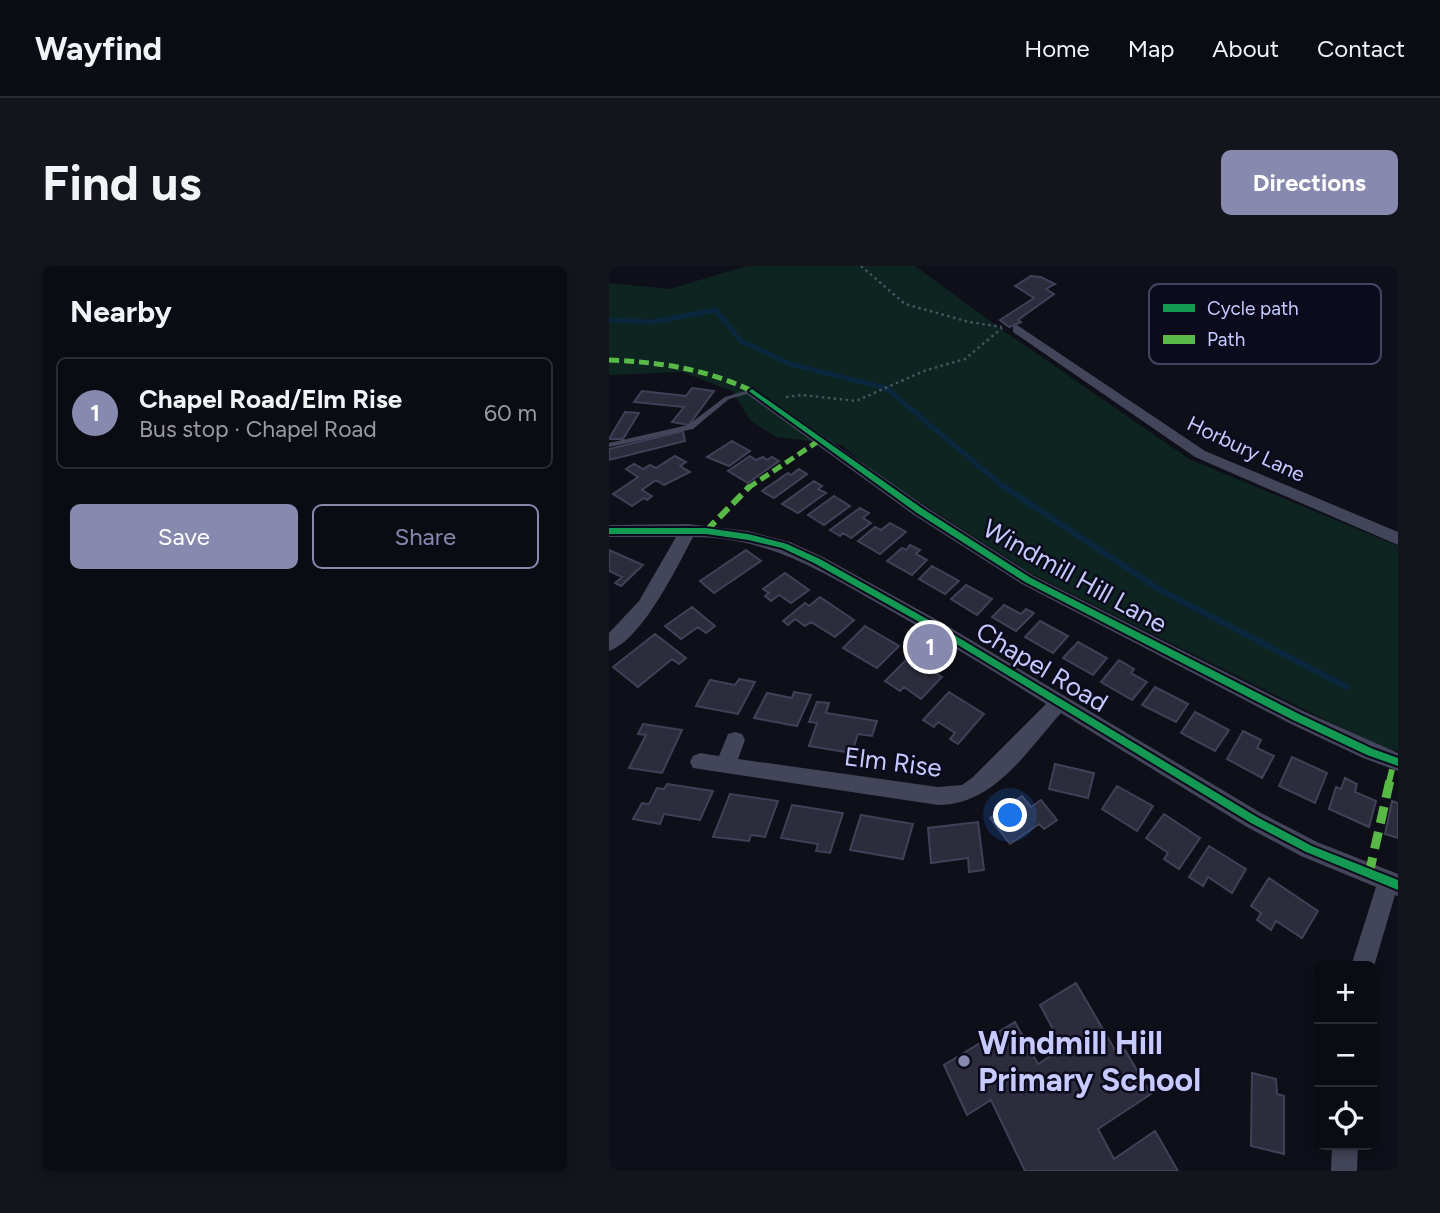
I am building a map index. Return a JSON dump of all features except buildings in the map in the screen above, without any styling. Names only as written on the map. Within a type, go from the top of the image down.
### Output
[{"type":"street","name":"Horbury Lane","points":[[1017,329],[1200,454],[1398,539]]},
{"type":"street","name":"Windmill Hill Lane","points":[[752,391],[920,511],[1028,580],[1296,717],[1370,752],[1398,762]]},
{"type":"street","name":"Chapel Road","points":[[609,531],[688,530],[784,545],[817,561],[1060,702],[1254,820],[1310,849],[1393,884]]},
{"type":"street","points":[[609,644],[642,613],[688,530]]},
{"type":"street","name":"Elm Rise","points":[[701,762],[938,796],[956,795],[971,791],[986,780],[1060,702]]},
{"type":"street","points":[[726,764],[735,740]]},
{"type":"street","points":[[1365,961],[1393,884]]},
{"type":"street","points":[[1344,1171],[1345,1150]]},
{"type":"lane","points":[[609,445],[690,427],[727,398],[752,391]]},
{"type":"path","points":[[768,402],[802,395],[856,401],[924,371],[965,359],[1003,327],[969,322],[905,304],[861,266]]},
{"type":"green space","points":[[746,266],[915,266],[1189,459],[1398,546],[1398,751],[1380,747],[1034,575],[870,470],[842,445],[776,437],[751,421],[732,391],[682,372],[609,375],[609,283],[670,289]]},
{"type":"waterway","points":[[609,320],[653,322],[716,310],[741,341],[790,364],[886,388],[1005,488]]},
{"type":"waterway","points":[[1003,486],[1162,591],[1347,687]]},
{"type":"marked path","points":[[609,360],[683,367],[718,376],[752,391]]},
{"type":"marked path","points":[[706,531],[752,484],[820,440]]},
{"type":"marked path","points":[[1369,874],[1394,761]]},
{"type":"cycle path","points":[[752,391],[920,511],[1028,580],[1296,717],[1370,752],[1398,762]]},
{"type":"cycle path","points":[[609,531],[706,531],[784,546],[817,561],[933,626],[1254,820],[1309,849],[1398,885]]},
{"type":"place","name":"Chapel Road/Elm Rise","points":[[930,647]]},
{"type":"place","name":"Windmill Hill Primary School","points":[[964,1061]]}]
